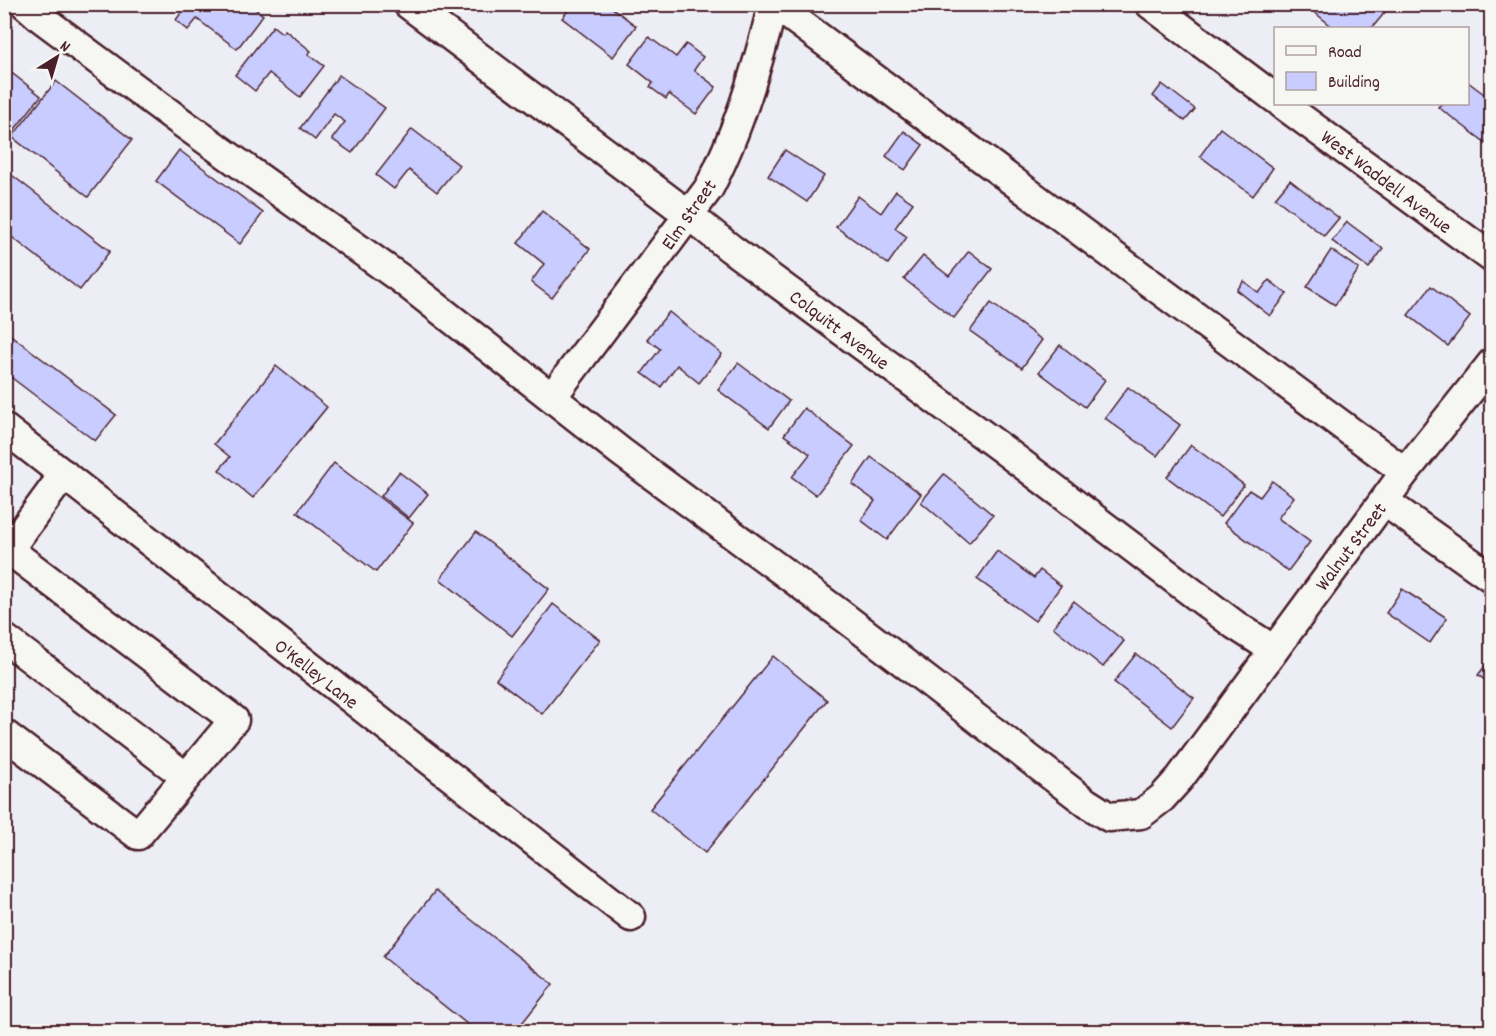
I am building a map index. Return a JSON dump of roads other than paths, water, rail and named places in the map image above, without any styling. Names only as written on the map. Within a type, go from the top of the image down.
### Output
[{"type":"street","name":"Walnut Street","points":[[25,4],[181,122],[401,279],[621,452],[1109,817],[1141,814],[1162,798],[1180,778],[1384,501],[1491,363]]},
{"type":"street","name":"Colquitt Avenue","points":[[408,4],[1235,625],[1274,650]]},
{"type":"street","name":"Elm Street","points":[[552,397],[709,188],[724,161],[761,55],[773,4]]},
{"type":"street","points":[[773,4],[1406,472]]},
{"type":"street","points":[[1150,4],[1274,98]]},
{"type":"street","name":"West Waddell Avenue","points":[[1283,105],[1491,258]]},
{"type":"street","name":"O'Kelley Lane","points":[[4,428],[631,917]]},
{"type":"street","points":[[4,734],[138,835],[234,720],[7,553],[64,474]]},
{"type":"street","points":[[1384,501],[1491,578]]},
{"type":"street","points":[[4,638],[186,777]]}]
